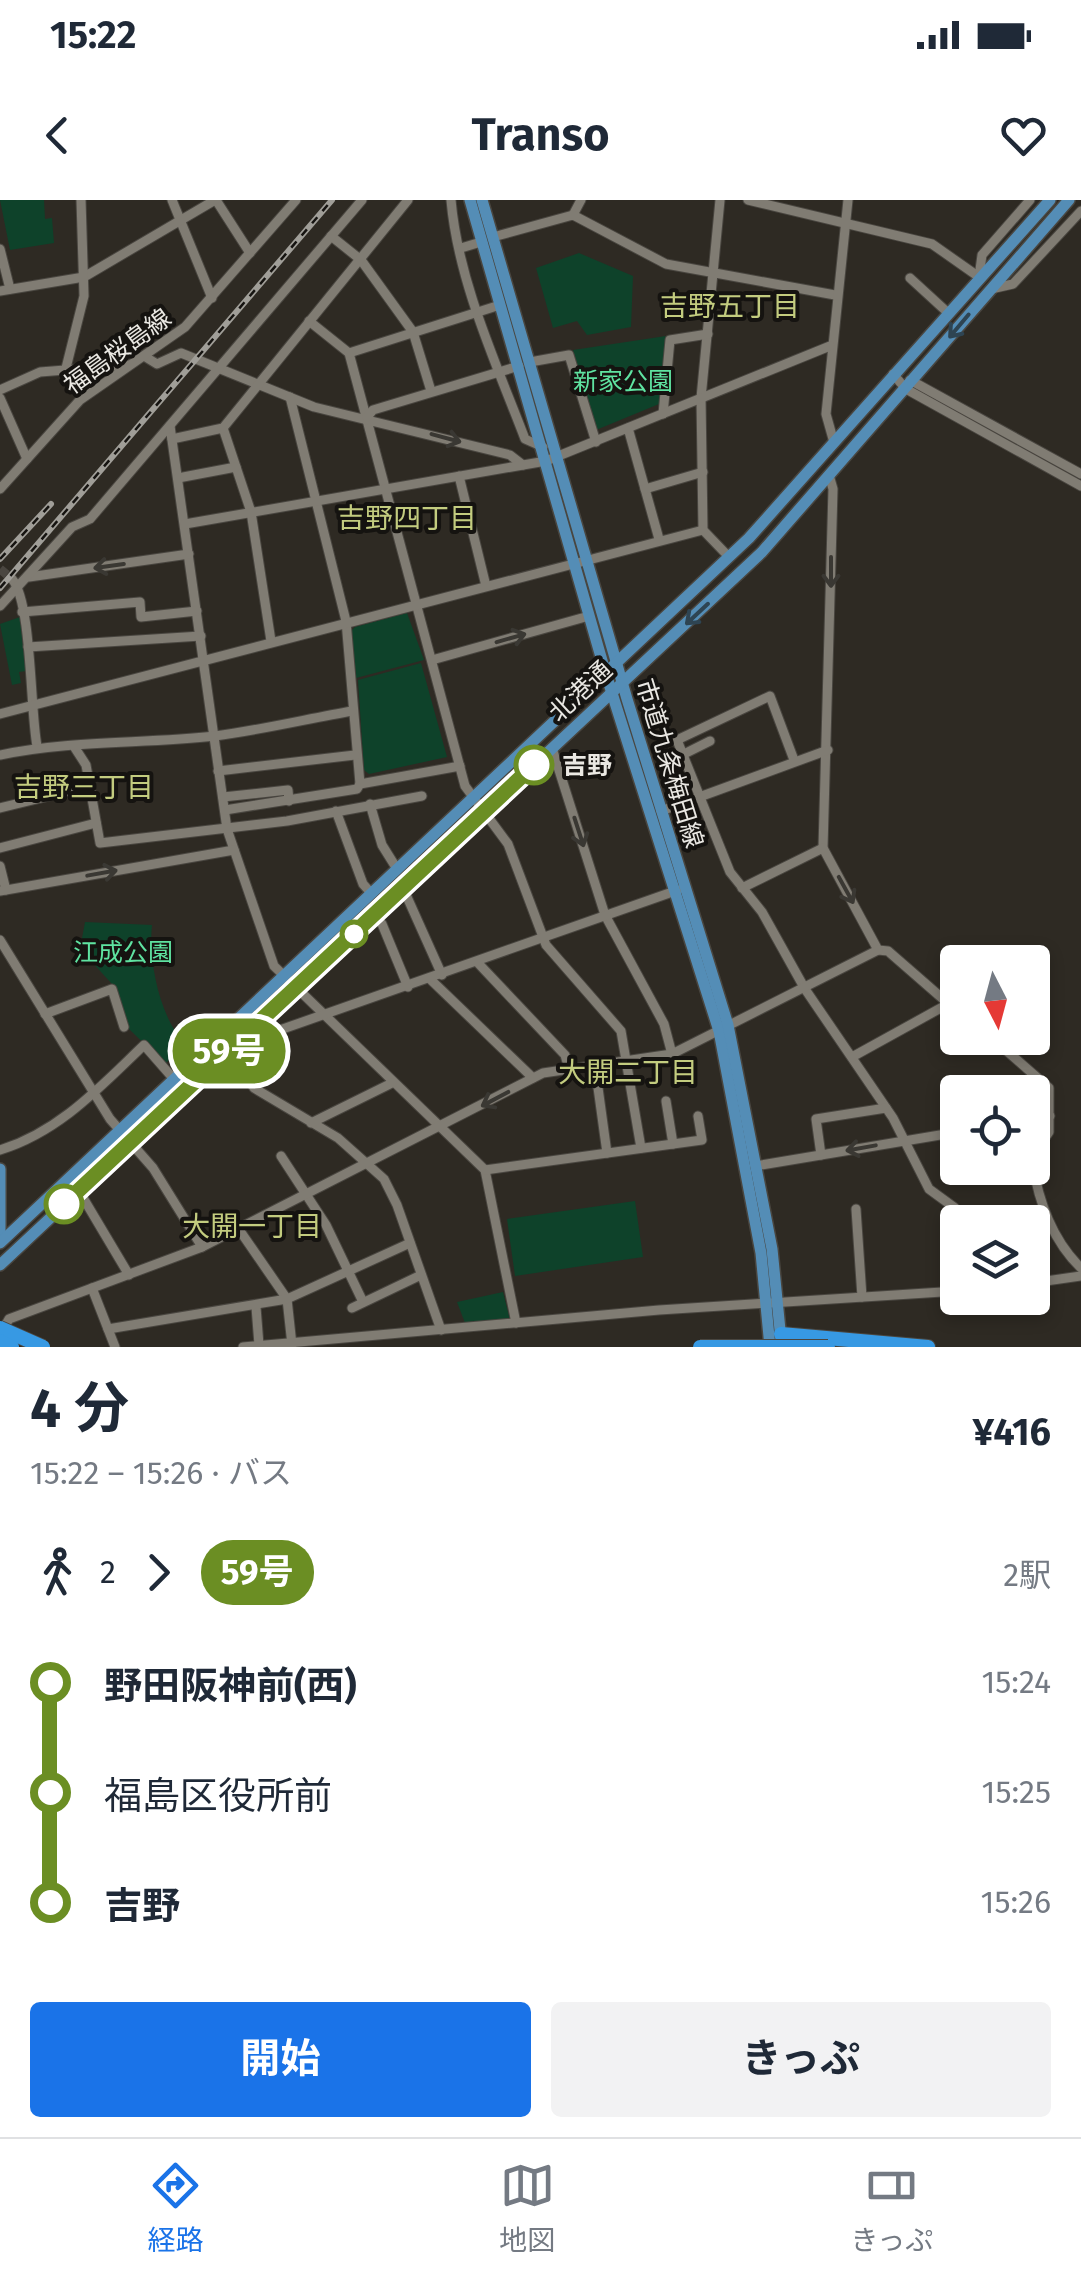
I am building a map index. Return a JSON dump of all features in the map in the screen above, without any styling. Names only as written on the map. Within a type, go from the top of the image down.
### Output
[{"type":"highway","points":[[0,1331],[21,1347]]},
{"type":"highway","points":[[0,1331],[43,1347]]},
{"type":"highway","points":[[782,1340],[928,1347]]},
{"type":"highway","points":[[0,1341],[12,1347]]},
{"type":"highway","points":[[700,1347],[830,1341]]},
{"type":"main road","name":"市道九条梅田線","points":[[470,200],[487,239],[580,561],[616,660],[680,889]]},
{"type":"main road","name":"市道九条梅田線","points":[[482,200],[500,304],[524,364],[542,447],[551,458]]},
{"type":"main road","name":"北港通","points":[[0,1239],[729,558],[1050,200]]},
{"type":"main road","name":"北港通","points":[[0,1265],[762,552],[1069,200]]},
{"type":"main road","name":"市道九条梅田線","points":[[580,561],[604,671],[680,889],[723,1028],[756,1166],[772,1303],[770,1347]]},
{"type":"main road","name":"市道九条梅田線","points":[[723,1028],[761,1252],[782,1340]]},
{"type":"main road","points":[[0,1169],[0,1239]]},
{"type":"main road","points":[[3,1198],[16,1214],[33,1211]]},
{"type":"street","points":[[66,368],[84,277],[81,200]]},
{"type":"street","points":[[172,200],[212,298]]},
{"type":"street","points":[[0,249],[5,290],[84,277],[216,200],[250,253]]},
{"type":"street","name":"福島桜島線","points":[[2,485],[80,400],[179,332],[296,200]]},
{"type":"street","points":[[28,577],[72,527],[90,519],[362,200]]},
{"type":"street","points":[[172,439],[223,428],[408,200]]},
{"type":"street","points":[[451,200],[477,311],[498,370],[525,439],[542,447]]},
{"type":"street","points":[[461,248],[572,215],[581,200]]},
{"type":"street","points":[[720,200],[701,398],[703,530],[729,558]]},
{"type":"street","points":[[748,200],[932,244],[979,278],[982,255],[1030,200]]},
{"type":"street","points":[[833,439],[826,414],[830,346],[848,200]]},
{"type":"street","points":[[991,288],[1013,284],[1081,211]]},
{"type":"street","points":[[572,215],[666,264],[835,295]]},
{"type":"street","points":[[332,236],[361,260],[413,332],[431,391]]},
{"type":"street","points":[[910,278],[946,312]]},
{"type":"street","points":[[349,352],[500,304]]},
{"type":"street","points":[[309,322],[349,352],[471,798],[508,844],[542,937],[621,1031],[642,1148]]},
{"type":"street","points":[[664,414],[670,340],[708,334]]},
{"type":"street","points":[[184,524],[551,458],[830,346]]},
{"type":"street","points":[[144,356],[157,364],[181,353],[314,408],[510,455],[523,465]]},
{"type":"street","points":[[367,418],[373,410],[498,370],[569,355],[596,442]]},
{"type":"street","points":[[27,459],[0,394],[40,372],[130,365]]},
{"type":"street","points":[[893,374],[1081,486]]},
{"type":"street","points":[[909,385],[1081,474]]},
{"type":"street","points":[[224,810],[357,789],[360,784],[346,622],[290,397]]},
{"type":"street","points":[[170,426],[227,829],[281,976],[485,1170],[516,1322]]},
{"type":"street","points":[[223,428],[251,512],[270,640]]},
{"type":"street","points":[[628,428],[659,540]]},
{"type":"street","points":[[178,478],[236,467]]},
{"type":"street","points":[[645,489],[703,472]]},
{"type":"street","points":[[829,474],[833,489],[822,848],[878,950]]},
{"type":"street","points":[[458,476],[486,586]]},
{"type":"street","points":[[0,714],[270,640],[703,530]]},
{"type":"street","points":[[0,606],[15,582],[28,577],[189,554]]},
{"type":"street","points":[[15,582],[28,647],[30,708],[37,746]]},
{"type":"street","points":[[22,612],[140,602],[141,617],[197,611]]},
{"type":"street","points":[[432,660],[589,616]]},
{"type":"street","points":[[28,647],[201,636]]},
{"type":"street","points":[[794,760],[770,696],[677,740],[730,872],[886,1108],[929,1189],[951,1205]]},
{"type":"street","points":[[0,756],[37,746],[75,748],[216,736],[352,711]]},
{"type":"street","points":[[682,754],[710,741]]},
{"type":"street","points":[[75,748],[86,765],[100,843],[227,829],[422,796]]},
{"type":"street","points":[[552,748],[605,915],[664,1024],[672,1054]]},
{"type":"street","points":[[661,812],[828,750]]},
{"type":"street","points":[[218,771],[355,755]]},
{"type":"street","points":[[360,784],[460,766]]},
{"type":"street","points":[[0,808],[90,786]]},
{"type":"street","points":[[223,797],[288,790],[289,801]]},
{"type":"street","points":[[370,804],[382,845],[397,869]]},
{"type":"street","points":[[336,811],[363,884],[371,893]]},
{"type":"street","points":[[0,848],[96,823]]},
{"type":"street","points":[[742,888],[822,848]]},
{"type":"street","points":[[0,866],[3,890],[234,850]]},
{"type":"street","points":[[402,888],[442,975]]},
{"type":"street","points":[[273,1027],[277,1030],[442,975],[680,889]]},
{"type":"street","points":[[373,915],[382,924],[408,986]]},
{"type":"street","points":[[0,940],[94,1094],[132,1142],[202,1248]]},
{"type":"street","points":[[0,1331],[9,1320],[202,1248],[534,1078],[672,1054],[878,950],[888,951],[940,997]]},
{"type":"street","points":[[478,962],[565,1055],[570,1069]]},
{"type":"street","points":[[430,979],[534,1078]]},
{"type":"street","points":[[45,1014],[112,989],[124,1027]]},
{"type":"street","points":[[852,1058],[940,1008]]},
{"type":"street","points":[[0,1150],[37,1137],[94,1094],[144,1046],[172,1077]]},
{"type":"street","points":[[233,1048],[254,1088],[338,1138],[384,1179],[441,1330]]},
{"type":"street","points":[[1011,1055],[1034,1075]]},
{"type":"street","points":[[594,1066],[607,1153]]},
{"type":"street","points":[[310,1123],[392,1082]]},
{"type":"street","points":[[666,1101],[673,1144]]},
{"type":"street","points":[[822,1155],[816,1120],[886,1108]]},
{"type":"street","points":[[485,1170],[702,1140],[698,1116]]},
{"type":"street","points":[[756,1166],[940,1135]]},
{"type":"street","points":[[281,1156],[307,1195],[363,1302]]},
{"type":"street","points":[[1036,1185],[1058,1242],[1081,1268]]},
{"type":"street","points":[[78,1191],[129,1275]]},
{"type":"street","points":[[856,1210],[862,1297]]},
{"type":"street","points":[[238,1228],[288,1299],[292,1345]]},
{"type":"street","points":[[108,1328],[288,1299],[410,1243]]},
{"type":"street","points":[[352,1308],[422,1275]]},
{"type":"street","points":[[1050,1280],[1081,1276]]},
{"type":"street","points":[[92,1288],[115,1347]]},
{"type":"street","points":[[243,1347],[516,1322],[940,1292]]},
{"type":"street","points":[[256,1306],[258,1346]]},
{"type":"green space","points":[[0,200],[44,200],[45,219],[52,218],[54,243],[10,250]]},
{"type":"green space","points":[[579,253],[633,276],[631,327],[587,335],[577,321],[553,328],[536,268]]},
{"type":"green space","name":"新家公園","points":[[666,336],[659,404],[596,430],[573,350]]},
{"type":"green space","points":[[407,613],[424,660],[356,678],[351,631]]},
{"type":"green space","points":[[20,617],[26,671],[19,672],[21,683],[12,685],[0,624]]},
{"type":"green space","points":[[421,663],[447,757],[369,774],[364,770],[358,680]]},
{"type":"green space","name":"江成公園","points":[[85,922],[152,925],[158,988],[169,1020],[185,1044],[165,1064],[128,1028],[112,984],[80,949]]},
{"type":"green space","points":[[635,1201],[643,1257],[515,1276],[507,1219]]},
{"type":"green space","points":[[503,1292],[510,1320],[465,1323],[457,1302]]},
{"type":"tunnel","points":[[0,569],[12,579]]},
{"type":"railway","points":[[0,588],[332,200]]},
{"type":"railway","points":[[0,559],[51,504]]},
{"type":"bus line","name":"59号","points":[[64,1204],[534,765]]},
{"type":"place","name":"吉野","points":[[534,765]]},
{"type":"district","name":"吉野五丁目","points":[[730,306]]},
{"type":"district","name":"吉野四丁目","points":[[407,518]]},
{"type":"district","name":"吉野三丁目","points":[[84,787]]},
{"type":"district","name":"大開二丁目","points":[[628,1072]]},
{"type":"district","name":"大開一丁目","points":[[252,1226]]}]
